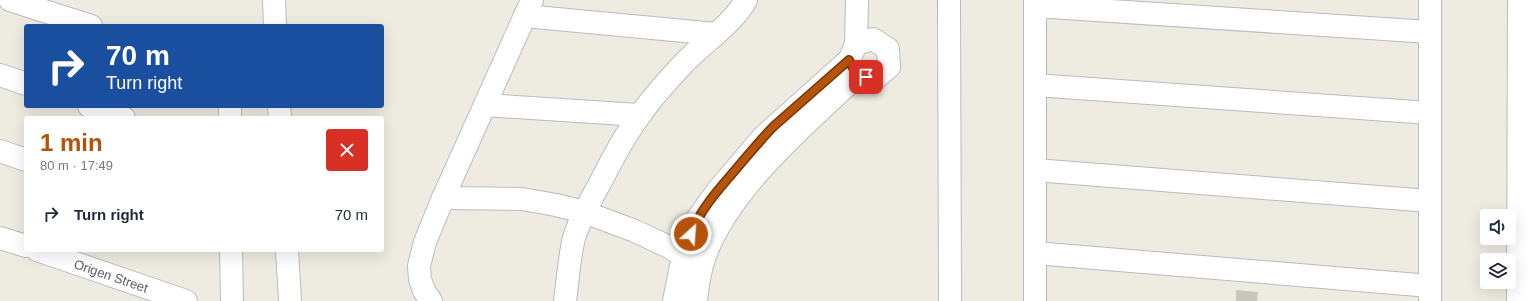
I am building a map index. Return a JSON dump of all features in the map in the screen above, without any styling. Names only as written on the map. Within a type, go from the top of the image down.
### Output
[{"type":"street","points":[[10,0],[85,24]]},
{"type":"street","points":[[274,0],[275,24]]},
{"type":"street","points":[[566,301],[570,257],[574,237],[584,212],[618,150],[639,115],[664,84],[686,60],[737,14],[746,0]]},
{"type":"street","points":[[674,301],[693,260],[711,241],[721,223],[744,190],[854,60],[857,0]]},
{"type":"street","points":[[949,0],[950,301]]},
{"type":"street","points":[[1035,253],[1430,294],[1430,0]]},
{"type":"street","points":[[1518,301],[1519,0]]},
{"type":"street","points":[[1035,301],[1035,3],[1430,32]]},
{"type":"street","points":[[431,301],[424,291],[420,279],[420,266],[426,242],[443,198],[528,8],[716,34]]},
{"type":"street","points":[[0,76],[24,83]]},
{"type":"street","points":[[1035,85],[1430,113]]},
{"type":"street","points":[[485,105],[639,115]]},
{"type":"street","points":[[95,108],[118,116]]},
{"type":"street","points":[[0,151],[24,159]]},
{"type":"street","points":[[1035,170],[1430,201]]},
{"type":"street","points":[[443,198],[522,199],[556,205],[584,212],[635,231],[693,260]]},
{"type":"street","points":[[0,238],[24,245]]},
{"type":"street","name":"Origen Street","points":[[42,252],[186,301]]},
{"type":"street","points":[[231,252],[232,301]]},
{"type":"street","points":[[287,252],[290,301]]},
{"type":"street","points":[[693,260],[696,301]]},
{"type":"building","points":[[1236,290],[1258,292],[1257,301],[1236,301]]},
{"type":"route","points":[[691,234],[695,222],[718,190],[774,126],[849,60],[857,76],[866,77]]}]
